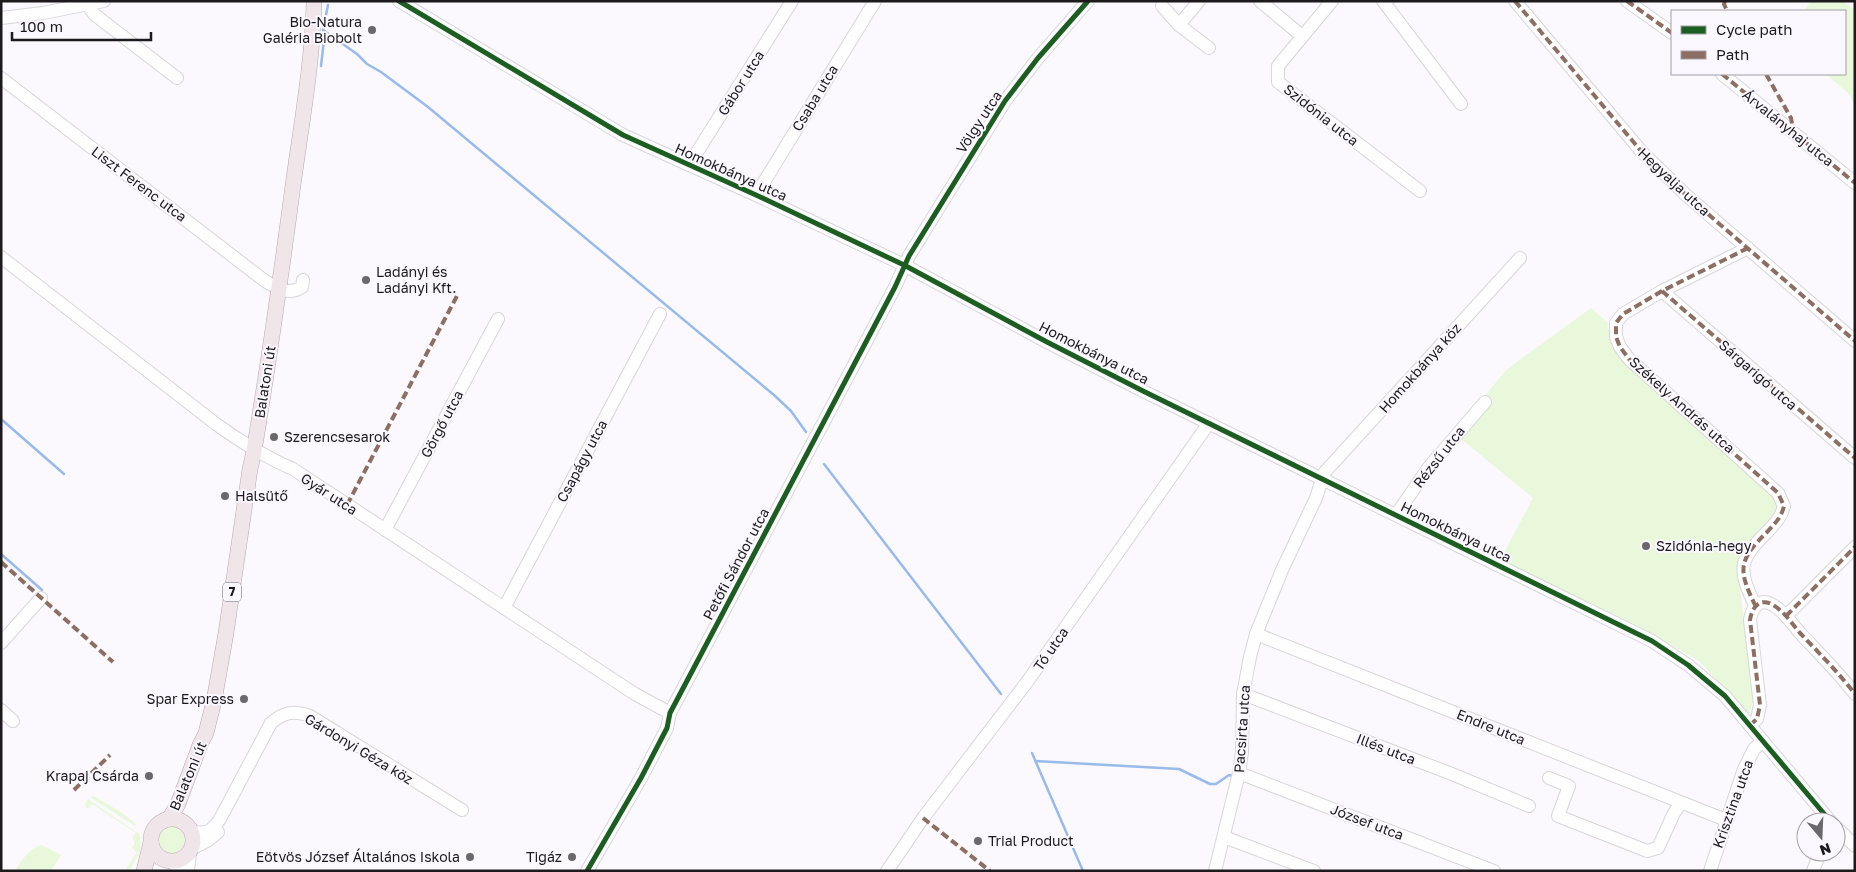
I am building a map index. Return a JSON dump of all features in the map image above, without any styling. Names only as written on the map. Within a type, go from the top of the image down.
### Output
[{"type":"main road","name":"Balatoni út","points":[[314,1],[314,31]]},
{"type":"main road","name":"Balatoni út","points":[[169,819],[178,804],[206,733],[214,701],[254,451],[314,31],[322,1]]},
{"type":"main road","name":"Balatoni út","points":[[191,830],[187,819],[188,807],[207,749],[206,733]]},
{"type":"main road","points":[[169,819],[181,820],[191,830]]},
{"type":"main road","name":"7","points":[[144,871],[152,832],[160,822],[169,819]]},
{"type":"main road","name":"7","points":[[190,851],[193,842],[191,830]]},
{"type":"main road","points":[[151,842],[157,856],[168,861]]},
{"type":"main road","points":[[152,871],[168,861],[184,858],[190,851]]},
{"type":"street","points":[[1,18],[43,13],[104,1]]},
{"type":"street","name":"Homokbánya utca","points":[[399,1],[623,135],[904,265],[1047,342],[1652,642],[1680,659],[1726,696],[1823,812]]},
{"type":"street","name":"Gábor utca","points":[[689,165],[792,1]]},
{"type":"street","name":"Csaba utca","points":[[756,195],[875,1]]},
{"type":"street","points":[[1179,25],[1199,1]]},
{"type":"street","points":[[1260,1],[1302,36]]},
{"type":"street","name":"Szidónia utca","points":[[1332,1],[1278,66],[1278,82],[1420,191]]},
{"type":"street","points":[[1383,1],[1461,104]]},
{"type":"street","name":"Hegyalja utca","points":[[1515,1],[1640,151],[1686,195],[1855,341]]},
{"type":"street","points":[[1627,1],[1671,32]]},
{"type":"street","name":"Völgy utca","points":[[904,265],[1005,101],[1083,2]]},
{"type":"street","points":[[88,3],[95,15],[177,78]]},
{"type":"street","points":[[1162,6],[1179,25],[1209,48]]},
{"type":"street","name":"Árvalányhaj utca","points":[[1723,75],[1855,183]]},
{"type":"street","name":"Liszt Ferenc utca","points":[[1,78],[265,281],[278,289]]},
{"type":"street","name":"Székely András utca","points":[[1748,248],[1662,291],[1623,314],[1616,323],[1616,338],[1629,359],[1778,493],[1784,506],[1782,516],[1752,547],[1744,559],[1743,573],[1755,605]]},
{"type":"street","name":"Gyár utca","points":[[1,257],[216,424],[254,451],[293,470],[636,694],[670,713]]},
{"type":"street","name":"Homokbánya köz","points":[[1322,479],[1324,473],[1520,258]]},
{"type":"street","name":"Petőfi Sándor utca","points":[[587,871],[663,737],[670,713],[896,285],[904,265]]},
{"type":"street","points":[[278,289],[291,292],[297,290],[302,286],[303,280]]},
{"type":"street","name":"Sárgarigó utca","points":[[1662,291],[1855,458]]},
{"type":"street","name":"Csapágy utca","points":[[504,608],[660,314]]},
{"type":"street","name":"Görgő utca","points":[[385,530],[498,318]]},
{"type":"street","name":"Rézsű utca","points":[[1396,515],[1429,467],[1485,402]]},
{"type":"street","name":"Tó utca","points":[[887,871],[923,818],[1027,682],[1208,423]]},
{"type":"street","name":"Pacsirta utca","points":[[1215,871],[1240,773],[1243,694],[1256,634],[1282,570],[1316,498],[1322,479]]},
{"type":"street","points":[[1786,616],[1855,547]]},
{"type":"street","points":[[1,643],[41,598]]},
{"type":"street","points":[[1750,725],[1757,718],[1760,704],[1750,620],[1751,611],[1755,605],[1762,602],[1772,604],[1786,616],[1853,688]]},
{"type":"street","name":"Endre utca","points":[[1256,634],[1726,820]]},
{"type":"street","name":"Illés utca","points":[[1243,694],[1452,774],[1529,806]]},
{"type":"street","points":[[1,710],[13,721]]},
{"type":"street","name":"Gárdonyi Géza köz","points":[[190,851],[214,837],[219,830],[220,820],[271,723],[283,714],[290,712],[310,716],[410,780],[462,810]]},
{"type":"street","name":"Krisztina utca","points":[[1710,871],[1744,769],[1754,749],[1763,741]]},
{"type":"street","name":"József utca","points":[[1240,773],[1494,871]]},
{"type":"street","points":[[1549,778],[1569,786],[1558,816],[1647,851],[1658,848],[1674,813],[1681,803]]},
{"type":"street","points":[[191,830],[209,832],[220,820]]},
{"type":"street","points":[[1224,837],[1314,871]]},
{"type":"street","points":[[1846,837],[1855,846]]},
{"type":"street","points":[[188,871],[190,851]]},
{"type":"street","points":[[168,861],[183,871]]},
{"type":"green space","points":[[1843,1],[1855,10],[1855,108],[1850,95],[1827,75],[1846,75],[1846,10],[1805,10],[1810,2]]},
{"type":"green space","points":[[1591,308],[1607,322],[1611,339],[1779,494],[1776,516],[1738,574],[1754,697],[1749,715],[1699,661],[1640,627],[1500,560],[1533,498],[1454,433],[1507,369]]},
{"type":"green space","points":[[94,796],[122,813],[136,824],[135,826],[90,797]]},
{"type":"green space","points":[[88,799],[139,834],[140,849],[129,871],[125,871],[137,852],[132,848],[135,842],[132,838],[136,833],[92,804],[87,809],[85,804]]},
{"type":"green space","points":[[172,827],[181,831],[185,840],[181,849],[172,853],[163,849],[159,840],[163,831]]},
{"type":"green space","points":[[42,845],[61,855],[51,871],[15,871],[30,852]]},
{"type":"waterway","points":[[328,5],[323,30],[428,107],[774,395],[791,411],[806,432]]},
{"type":"waterway","points":[[321,66],[325,31]]},
{"type":"waterway","points":[[1,419],[64,474]]},
{"type":"waterway","points":[[824,464],[1001,694]]},
{"type":"waterway","points":[[1,554],[42,590]]},
{"type":"waterway","points":[[1032,753],[1083,871]]},
{"type":"waterway","points":[[1035,761],[1179,769],[1210,784],[1216,784],[1229,775],[1233,776]]},
{"type":"marked path","points":[[1515,1],[1641,151],[1686,195],[1855,341]]},
{"type":"marked path","points":[[1627,1],[1671,32]]},
{"type":"marked path","points":[[1725,1],[1724,4],[1727,10]]},
{"type":"marked path","points":[[1723,75],[1855,183]]},
{"type":"marked path","points":[[1767,75],[1791,118],[1794,134]]},
{"type":"marked path","points":[[1748,248],[1662,291],[1623,314],[1616,323],[1616,337],[1620,347],[1629,359],[1778,493],[1784,506],[1781,514],[1751,550],[1746,557],[1744,565],[1745,582],[1755,605]]},
{"type":"marked path","points":[[1662,291],[1855,458]]},
{"type":"marked path","points":[[347,505],[458,294]]},
{"type":"marked path","points":[[1786,616],[1855,547]]},
{"type":"marked path","points":[[1,562],[113,662]]},
{"type":"marked path","points":[[1750,725],[1757,719],[1760,705],[1750,620],[1755,607],[1764,602],[1773,605],[1788,618],[1855,694]]},
{"type":"marked path","points":[[74,790],[110,755]]},
{"type":"marked path","points":[[923,818],[990,871]]},
{"type":"cycle path","points":[[399,1],[623,135],[904,265],[1143,391],[1652,641],[1688,665],[1725,696],[1823,812]]},
{"type":"cycle path","points":[[587,871],[641,778],[667,728],[670,713],[895,287],[909,256],[1005,101],[1038,58],[1088,1]]},
{"type":"place","name":"Bio-Natura Galéria Biobolt","points":[[372,30]]},
{"type":"place","name":"Ladányi és Ladányi Kft.","points":[[366,280]]},
{"type":"place","name":"Szerencsesarok","points":[[274,437]]},
{"type":"place","name":"Halsütő","points":[[225,496]]},
{"type":"place","name":"Szidónia-hegy","points":[[1646,546]]},
{"type":"place","name":"Spar Express","points":[[244,699]]},
{"type":"place","name":"Krapaj Csárda","points":[[149,776]]},
{"type":"place","name":"Trial Product","points":[[978,841]]},
{"type":"place","name":"Eötvös József Általános Iskola","points":[[470,857]]},
{"type":"place","name":"Tigáz","points":[[572,857]]}]
